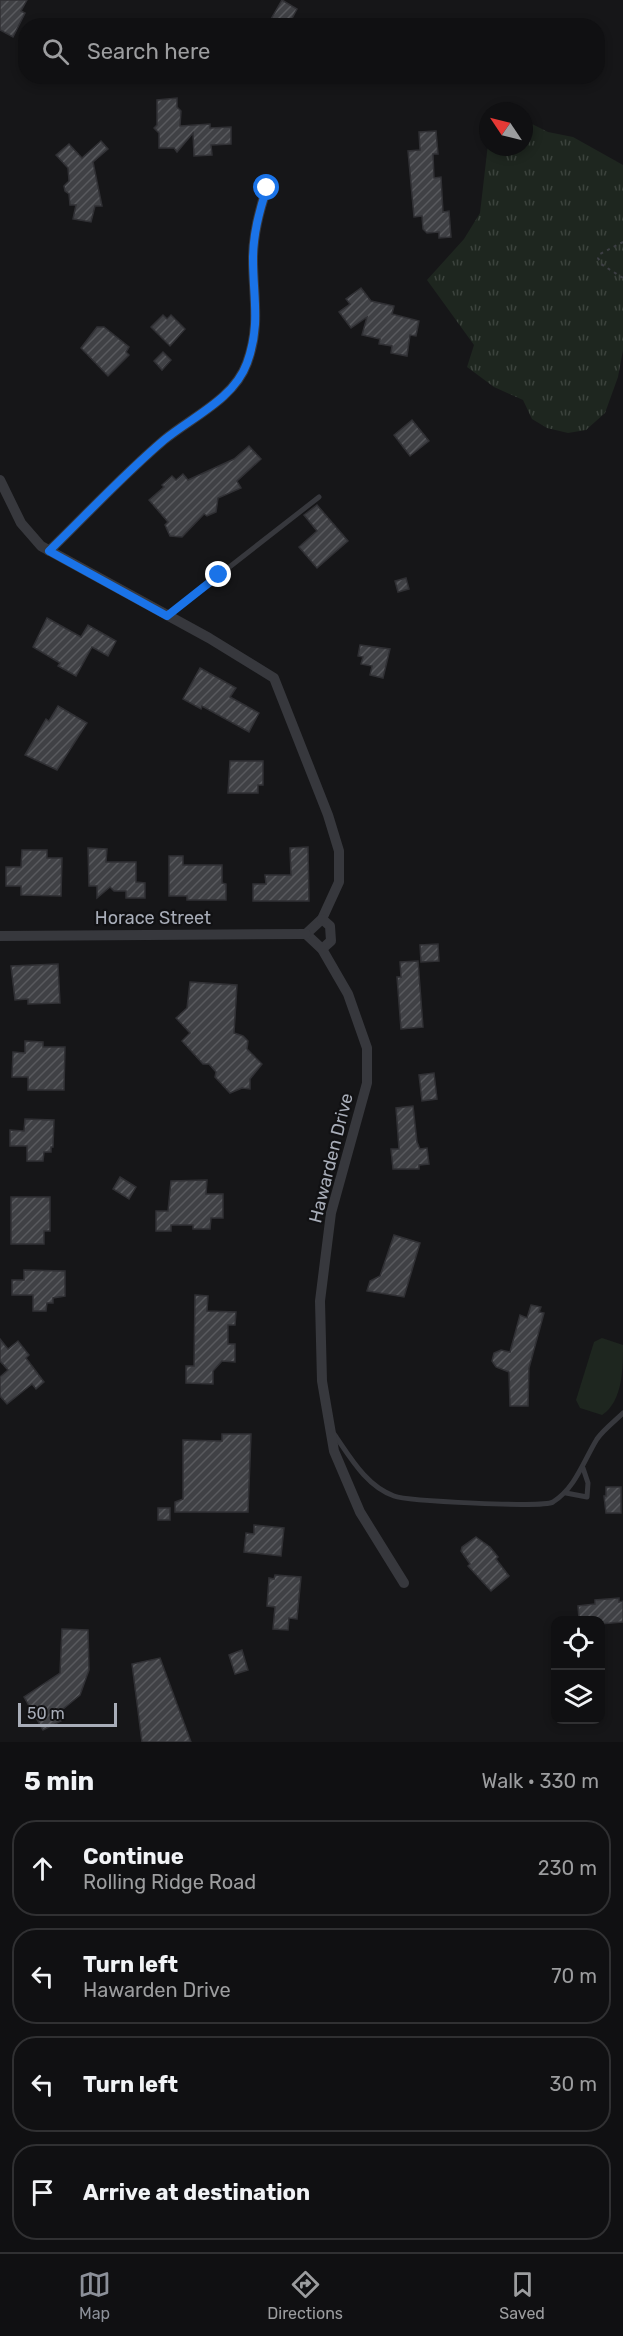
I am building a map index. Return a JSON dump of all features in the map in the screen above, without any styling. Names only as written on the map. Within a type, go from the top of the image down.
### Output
[{"type":"street","points":[[49,551],[165,440],[233,386],[246,365],[255,335],[257,298],[253,260],[255,229],[267,188]]},
{"type":"street","points":[[0,480],[21,523],[33,538],[49,551],[274,678],[328,815],[339,851],[339,882],[321,919],[306,934]]},
{"type":"street","points":[[321,919],[330,926],[331,941],[322,948]]},
{"type":"street","name":"Horace Street","points":[[0,936],[306,934]]},
{"type":"street","name":"Hawarden Drive","points":[[306,934],[322,948],[348,994],[367,1048],[367,1083],[331,1213],[320,1301],[322,1381],[334,1451],[360,1512],[404,1583]]},
{"type":"lane","points":[[167,616],[319,497]]},
{"type":"lane","points":[[330,1428],[370,1482],[394,1497],[511,1506],[550,1504],[566,1493],[583,1468],[598,1437],[623,1413]]},
{"type":"lane","points":[[566,1493],[587,1497],[588,1483],[583,1468]]},
{"type":"path","points":[[623,242],[600,254],[598,258],[601,264],[623,278]]},
{"type":"green space","points":[[533,124],[548,132],[573,137],[623,165],[623,350],[618,377],[605,413],[586,430],[568,433],[547,428],[532,419],[523,400],[494,387],[467,367],[474,345],[427,280],[464,239],[480,213],[487,156],[533,156]]},
{"type":"green space","points":[[602,1338],[623,1345],[622,1374],[618,1393],[609,1409],[602,1415],[580,1408],[576,1400],[594,1342]]},
{"type":"building","points":[[0,0],[27,0],[21,11],[25,13],[22,18],[18,18],[18,27],[13,37],[0,30]]},
{"type":"building","points":[[282,0],[297,9],[292,18],[272,18]]},
{"type":"building","points":[[177,98],[177,107],[181,111],[180,126],[210,124],[210,128],[231,127],[231,144],[211,145],[212,155],[194,156],[193,133],[177,152],[174,148],[159,148],[159,133],[154,128],[157,125],[157,100]]},
{"type":"building","points":[[436,131],[438,154],[433,154],[434,178],[441,177],[443,212],[449,211],[451,237],[439,238],[439,232],[427,233],[423,229],[422,216],[414,217],[408,151],[420,150],[419,132]]},
{"type":"building","points":[[101,141],[108,149],[93,162],[102,206],[95,206],[91,222],[73,219],[76,205],[70,205],[69,194],[65,191],[64,186],[69,181],[68,168],[56,155],[69,144],[82,158]]},
{"type":"building","points":[[361,288],[371,301],[394,306],[392,314],[419,321],[416,336],[410,335],[407,356],[391,353],[392,346],[379,344],[380,339],[362,335],[367,317],[351,328],[339,312],[350,304],[346,299]]},
{"type":"building","points":[[163,315],[167,319],[171,315],[185,329],[170,346],[151,327]]},
{"type":"building","points":[[97,327],[104,327],[129,347],[126,352],[129,355],[108,376],[81,348]]},
{"type":"building","points":[[163,352],[171,360],[162,370],[154,361]]},
{"type":"building","points":[[412,420],[429,441],[410,456],[394,435]]},
{"type":"building","points":[[249,446],[261,459],[237,481],[241,488],[218,498],[216,512],[207,516],[204,514],[182,537],[170,536],[165,525],[168,522],[149,500],[164,487],[162,485],[172,476],[176,480],[183,474],[188,480],[234,459]]},
{"type":"building","points":[[317,505],[348,541],[317,568],[299,547],[317,531],[304,515]]},
{"type":"building","points":[[406,578],[409,589],[398,592],[395,581]]},
{"type":"building","points":[[47,618],[81,637],[88,625],[116,641],[108,656],[92,647],[76,676],[58,666],[60,663],[33,647]]},
{"type":"building","points":[[360,645],[390,649],[383,678],[370,675],[372,666],[361,664],[363,657],[358,656]]},
{"type":"building","points":[[200,668],[236,688],[230,697],[259,713],[249,732],[202,706],[201,709],[183,699]]},
{"type":"building","points":[[58,706],[87,723],[57,770],[25,755],[46,719],[49,721]]},
{"type":"building","points":[[230,761],[263,761],[263,785],[258,785],[258,793],[228,793]]},
{"type":"building","points":[[308,847],[309,901],[253,901],[253,884],[266,884],[265,875],[291,875],[290,848]]},
{"type":"building","points":[[88,848],[107,849],[106,862],[136,862],[136,882],[145,883],[145,898],[126,898],[126,891],[114,891],[110,887],[97,898],[97,886],[89,886]]},
{"type":"building","points":[[22,850],[47,850],[47,858],[62,858],[61,896],[21,895],[21,886],[6,886],[6,867],[21,867]]},
{"type":"building","points":[[169,856],[183,856],[183,865],[222,865],[222,883],[226,884],[226,900],[187,900],[187,896],[169,896]]},
{"type":"building","points":[[438,944],[439,961],[421,962],[420,945]]},
{"type":"building","points":[[418,961],[423,1027],[401,1029],[397,977],[401,977],[400,962]]},
{"type":"building","points":[[58,964],[60,1003],[28,1004],[28,999],[15,1000],[11,966]]},
{"type":"building","points":[[190,982],[237,985],[234,1033],[243,1036],[248,1041],[247,1049],[262,1064],[250,1079],[250,1089],[242,1088],[230,1093],[215,1077],[216,1072],[209,1064],[203,1064],[182,1041],[190,1033],[176,1018],[187,1008]]},
{"type":"building","points":[[25,1041],[43,1042],[43,1047],[65,1047],[64,1090],[28,1090],[28,1077],[12,1077],[13,1052],[25,1053]]},
{"type":"building","points":[[434,1073],[437,1099],[422,1101],[419,1075]]},
{"type":"building","points":[[413,1106],[417,1142],[420,1149],[427,1148],[429,1164],[419,1165],[419,1169],[393,1169],[391,1149],[399,1149],[396,1108]]},
{"type":"building","points":[[25,1119],[54,1120],[53,1147],[51,1147],[51,1152],[44,1152],[43,1161],[27,1161],[27,1146],[10,1146],[10,1130],[24,1131]]},
{"type":"building","points":[[120,1177],[136,1187],[129,1199],[113,1189]]},
{"type":"building","points":[[207,1180],[206,1194],[223,1194],[223,1218],[211,1218],[210,1229],[193,1229],[193,1225],[171,1225],[171,1231],[156,1231],[156,1211],[168,1211],[171,1181]]},
{"type":"building","points":[[11,1197],[50,1197],[50,1231],[44,1231],[44,1244],[11,1244]]},
{"type":"building","points":[[394,1235],[420,1243],[404,1297],[367,1291],[370,1281],[380,1276]]},
{"type":"building","points":[[24,1270],[65,1271],[65,1296],[53,1298],[53,1303],[47,1303],[46,1311],[33,1311],[33,1295],[12,1295],[12,1280],[24,1280]]},
{"type":"building","points":[[195,1295],[208,1296],[207,1311],[236,1312],[235,1325],[228,1325],[228,1344],[235,1344],[235,1362],[222,1361],[213,1371],[213,1384],[186,1383],[186,1366],[194,1366]]},
{"type":"building","points":[[531,1305],[541,1307],[539,1312],[544,1313],[529,1368],[528,1406],[510,1406],[509,1372],[496,1367],[492,1361],[494,1353],[501,1350],[510,1352],[520,1315],[527,1318]]},
{"type":"building","points":[[0,1339],[8,1349],[18,1341],[29,1355],[26,1358],[44,1382],[36,1389],[32,1384],[7,1404],[0,1396],[0,1377],[8,1370],[0,1361]]},
{"type":"building","points":[[222,1434],[251,1434],[248,1512],[175,1512],[175,1502],[183,1499],[183,1440],[222,1441]]},
{"type":"building","points":[[606,1487],[621,1487],[621,1513],[606,1513],[604,1496],[606,1496]]},
{"type":"building","points":[[158,1508],[170,1508],[170,1520],[158,1520]]},
{"type":"building","points":[[254,1525],[284,1528],[281,1556],[244,1552],[246,1533],[254,1534]]},
{"type":"building","points":[[476,1537],[490,1547],[509,1576],[491,1591],[468,1566],[470,1564],[461,1551],[462,1547]]},
{"type":"building","points":[[275,1575],[301,1577],[297,1619],[289,1618],[288,1630],[273,1629],[275,1607],[267,1606],[269,1578],[274,1579]]},
{"type":"building","points":[[619,1598],[619,1602],[623,1601],[623,1622],[605,1624],[605,1616],[579,1616],[578,1606],[595,1604],[595,1600]]},
{"type":"building","points":[[62,1629],[88,1630],[89,1670],[80,1695],[57,1714],[61,1721],[43,1730],[24,1697],[60,1673]]},
{"type":"building","points":[[242,1650],[248,1670],[235,1674],[229,1655]]},
{"type":"building","points":[[160,1658],[191,1742],[142,1742],[132,1664]]},
{"type":"route","points":[[219,575],[167,616],[49,551],[165,440],[233,386],[246,365],[255,335],[257,298],[253,260],[254,240],[257,219],[267,188]]}]
